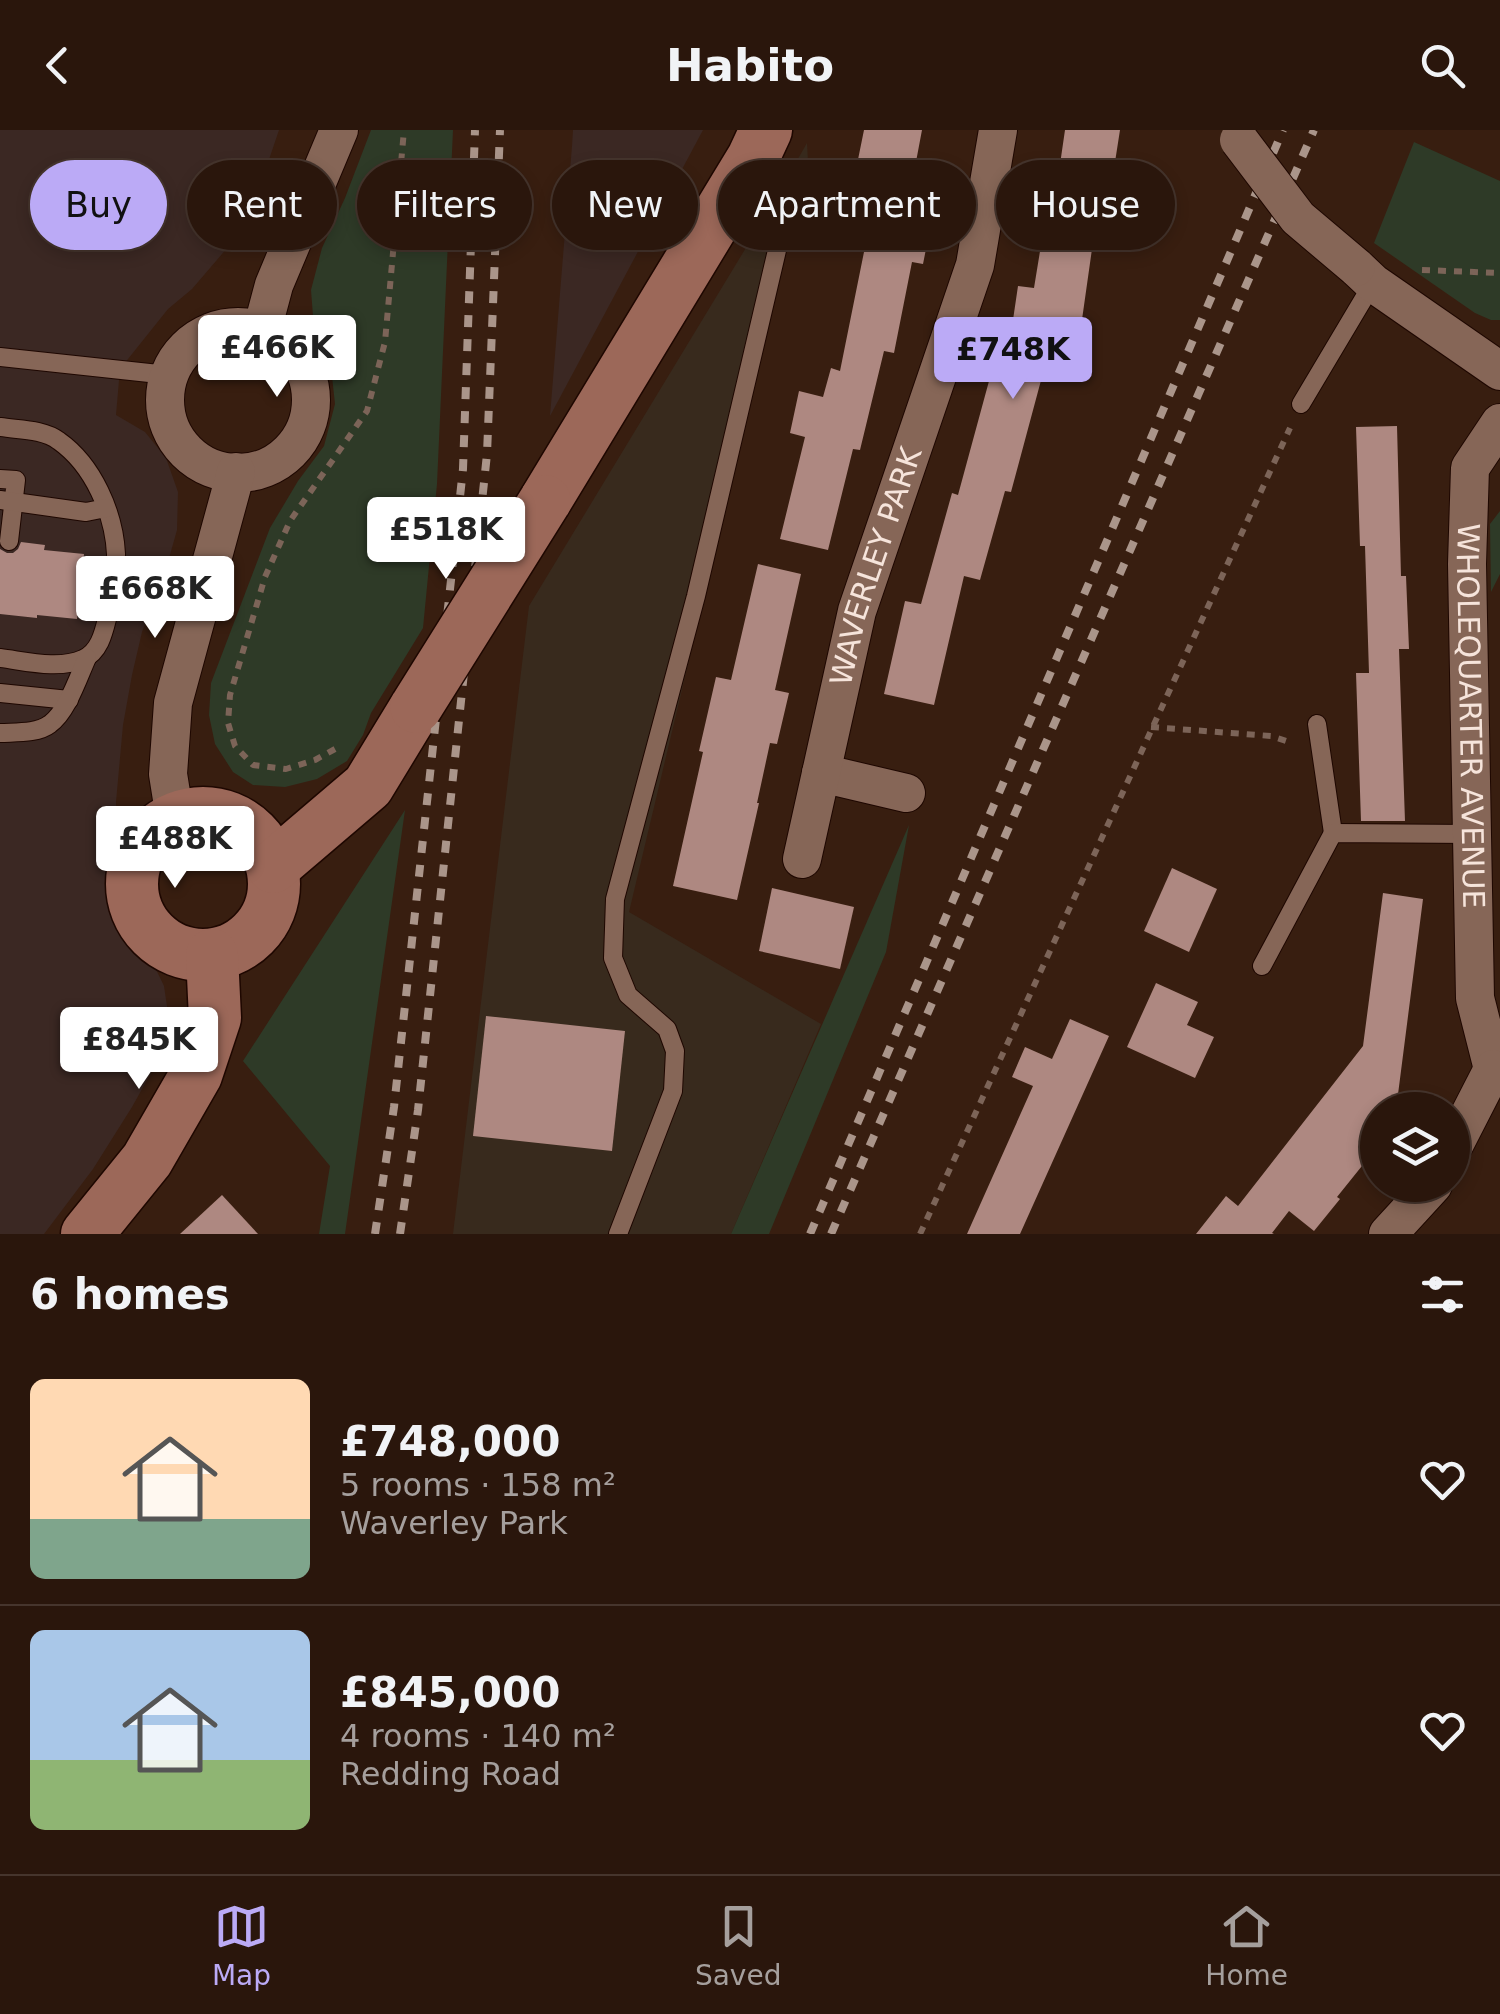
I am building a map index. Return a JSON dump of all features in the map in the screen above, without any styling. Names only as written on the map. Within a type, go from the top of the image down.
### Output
[{"type":"main road","points":[[273,866],[368,786],[760,144]]},
{"type":"main road","points":[[199,812],[224,816],[246,826],[263,844],[273,866],[274,891],[268,914],[255,934],[235,948],[212,955],[190,954],[168,946],[151,933],[138,914],[132,892],[142,848],[156,831],[175,818],[199,812]]},
{"type":"main road","points":[[88,1234],[148,1160],[196,1075],[215,1018],[212,955]]},
{"type":"street","points":[[262,330],[274,285],[339,130]]},
{"type":"street","name":"WAVERLEY PARK","points":[[802,859],[856,610],[975,266],[998,130]]},
{"type":"street","points":[[1237,135],[1298,218],[1364,275],[1500,371]]},
{"type":"street","points":[[240,326],[262,330],[284,342],[300,360],[310,383],[311,407],[304,432],[290,452],[270,466],[248,473],[222,472],[198,462],[180,445],[168,423],[164,400],[168,375],[196,339],[217,329],[240,326]]},
{"type":"street","name":"WHOLEQUARTER AVENUE","points":[[1496,1071],[1475,998],[1466,564],[1470,468],[1500,423]]},
{"type":"street","points":[[175,818],[168,774],[173,703],[236,472]]},
{"type":"street","points":[[820,774],[906,793]]},
{"type":"street","points":[[1470,1117],[1496,1071]]},
{"type":"street","points":[[1388,1234],[1417,1202]]},
{"type":"lane","points":[[618,1234],[673,1091],[675,1051],[667,1029],[628,995],[613,958],[614,899],[696,596],[778,246],[781,180],[760,144]]},
{"type":"lane","points":[[1301,404],[1364,275]]},
{"type":"lane","points":[[0,357],[168,375]]},
{"type":"lane","points":[[0,427],[34,431],[58,440],[79,459],[98,486],[116,554],[103,638],[87,658],[69,700],[50,724],[26,732],[0,732]]},
{"type":"lane","points":[[6,536],[8,480]]},
{"type":"lane","points":[[7,501],[86,512],[106,508]]},
{"type":"lane","points":[[0,658],[64,664],[87,658]]},
{"type":"lane","points":[[0,693],[69,700]]},
{"type":"lane","points":[[1262,966],[1332,833],[1317,724]]},
{"type":"lane","points":[[1332,833],[1472,834]]},
{"type":"path","points":[[347,743],[315,760],[286,769],[253,765],[235,746],[228,722],[230,695],[265,578],[290,521],[367,410],[386,342],[404,130]]},
{"type":"path","points":[[920,1234],[1301,404]]},
{"type":"path","points":[[1150,728],[1271,736],[1322,754]]},
{"type":"shaded area","points":[[0,130],[279,130],[269,160],[187,160],[187,250],[225,250],[192,289],[168,309],[120,369],[116,415],[145,432],[166,458],[178,492],[177,530],[142,632],[132,675],[116,802],[119,905],[130,931],[150,957],[164,986],[169,1020],[161,1055],[93,1169],[44,1234],[0,1234]]},
{"type":"shaded area","points":[[573,130],[703,130],[687,160],[571,160]]},
{"type":"shaded area","points":[[807,143],[808,160],[797,160]]},
{"type":"shaded area","points":[[564,250],[639,250],[550,416]]},
{"type":"shaded area","points":[[745,250],[787,250],[629,912],[821,1024],[731,1234],[453,1234],[529,606]]},
{"type":"green space","points":[[371,130],[453,130],[452,160],[360,160]]},
{"type":"green space","points":[[1414,142],[1500,181],[1500,320],[1475,313],[1374,243]]},
{"type":"green space","points":[[357,167],[357,250],[448,250],[437,484],[423,628],[347,761],[317,779],[285,787],[253,785],[233,772],[215,744],[209,715],[211,683],[270,528],[324,446],[335,404],[331,367],[314,329],[311,290],[321,250],[337,250],[337,215]]},
{"type":"green space","points":[[1500,511],[1500,574],[1491,592],[1490,524]]},
{"type":"green space","points":[[405,810],[345,1234],[319,1234],[330,1166],[243,1061]]},
{"type":"green space","points":[[909,825],[886,952],[769,1234],[731,1234]]},
{"type":"building","points":[[864,130],[922,130],[916,160],[858,160]]},
{"type":"building","points":[[1065,130],[1120,130],[1115,160],[1061,160]]},
{"type":"building","points":[[852,250],[926,250],[923,264],[912,262],[894,353],[884,351],[860,450],[853,449],[828,550],[780,539],[805,437],[790,433],[799,391],[823,397],[831,368],[840,371],[864,252]]},
{"type":"building","points":[[1040,250],[1092,250],[1076,362],[1047,358],[1011,492],[1005,491],[980,580],[964,576],[934,705],[884,694],[905,601],[921,604],[952,493],[958,495],[992,370],[1005,374],[1018,286],[1034,288]]},
{"type":"building","points":[[1397,426],[1401,576],[1406,576],[1409,649],[1399,649],[1405,821],[1361,821],[1356,673],[1369,673],[1356,427]]},
{"type":"building","points":[[21,542],[45,545],[44,550],[84,554],[77,619],[0,614],[0,549],[13,553]]},
{"type":"building","points":[[758,564],[801,574],[775,690],[789,693],[777,744],[770,743],[737,900],[673,886],[716,677],[731,680]]},
{"type":"building","points":[[1172,868],[1217,889],[1189,952],[1144,931]]},
{"type":"building","points":[[772,888],[854,907],[840,969],[759,951]]},
{"type":"building","points":[[1383,893],[1423,899],[1398,1092],[1360,1092],[1360,1168],[1337,1197],[1340,1199],[1314,1231],[1289,1211],[1274,1234],[1196,1234],[1226,1196],[1238,1206],[1363,1046]]},
{"type":"building","points":[[1156,983],[1198,1002],[1187,1025],[1214,1037],[1195,1078],[1127,1047]]},
{"type":"building","points":[[486,1016],[625,1031],[612,1151],[473,1136]]},
{"type":"building","points":[[1070,1019],[1109,1036],[1020,1234],[967,1234],[1033,1086],[1012,1077],[1025,1047],[1052,1059]]},
{"type":"building","points":[[222,1195],[258,1234],[180,1234]]},
{"type":"railway","points":[[375,1234],[394,1107],[463,469],[475,130]]},
{"type":"railway","points":[[400,1234],[418,1110],[487,454],[500,130]]},
{"type":"railway","points":[[810,1234],[1283,130]]},
{"type":"railway","points":[[831,1234],[1314,130]]}]
